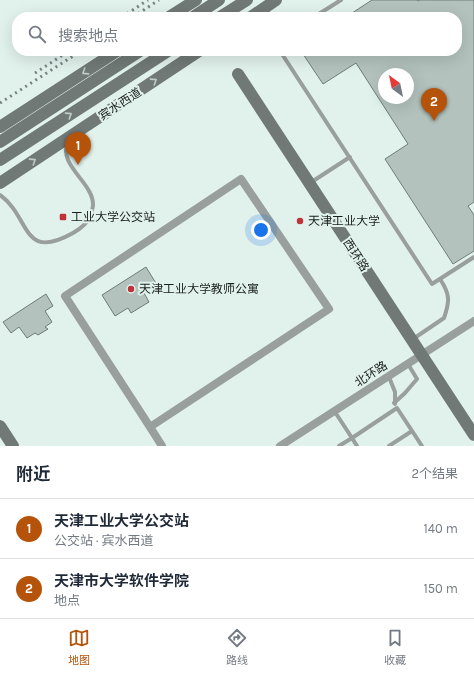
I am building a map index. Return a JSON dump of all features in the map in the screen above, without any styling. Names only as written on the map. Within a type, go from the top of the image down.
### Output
[{"type":"street","points":[[178,12],[196,0]]},
{"type":"street","points":[[201,12],[219,0]]},
{"type":"street","points":[[228,12],[246,0]]},
{"type":"street","points":[[258,12],[276,0]]},
{"type":"street","points":[[0,127],[109,56]]},
{"type":"street","points":[[0,142],[132,56]]},
{"type":"street","name":"宾水西道","points":[[0,160],[160,56]]},
{"type":"street","name":"宾水西道","points":[[0,183],[191,56]]},
{"type":"street","name":"西环路","points":[[238,74],[474,435]]},
{"type":"street","points":[[150,427],[329,309],[241,179],[65,296],[162,446]]},
{"type":"street","name":"北环路","points":[[280,446],[335,412],[474,321]]},
{"type":"street","points":[[0,426],[13,446]]},
{"type":"lane","points":[[322,12],[341,0]]},
{"type":"lane","points":[[283,56],[432,284],[474,257]]},
{"type":"lane","points":[[0,195],[6,200],[28,232],[37,241],[45,244],[55,242],[77,231],[88,221],[94,203],[89,192],[68,161],[65,153],[68,141],[75,133]]},
{"type":"lane","points":[[310,184],[350,158]]},
{"type":"lane","points":[[412,340],[444,318],[448,307],[449,298],[446,288],[440,279]]},
{"type":"lane","points":[[394,403],[417,379],[408,364]]},
{"type":"lane","points":[[389,376],[395,392],[394,403],[422,446]]},
{"type":"lane","points":[[339,446],[397,408]]},
{"type":"lane","points":[[335,412],[357,446]]},
{"type":"lane","points":[[389,446],[412,431]]},
{"type":"building","points":[[372,0],[474,0],[474,202],[468,206],[474,215],[474,251],[453,264],[385,159],[408,144],[382,104],[414,104],[414,68],[378,68],[378,97],[356,63],[323,84],[304,56],[462,56],[462,12],[354,12]]},
{"type":"building","name":"天津工业大学教师公寓","points":[[146,267],[157,285],[144,293],[149,302],[131,313],[128,308],[115,316],[102,295]]},
{"type":"building","points":[[46,294],[53,306],[45,311],[52,322],[45,327],[48,329],[38,335],[35,333],[27,338],[19,327],[11,333],[3,322]]},
{"type":"railway","points":[[130,12],[148,0]]},
{"type":"railway","points":[[141,12],[159,0]]},
{"type":"railway","points":[[35,73],[61,56]]},
{"type":"railway","points":[[0,103],[73,56]]},
{"type":"place","name":"天津市大学软件学院","points":[[434,121]]},
{"type":"place","name":"天津工业大学公交站","points":[[78,165]]},
{"type":"place","name":"工业大学公交站","points":[[63,217]]},
{"type":"place","name":"天津工业大学","points":[[300,221]]},
{"type":"place","name":"天津工业大学教师公寓","points":[[131,289]]}]
